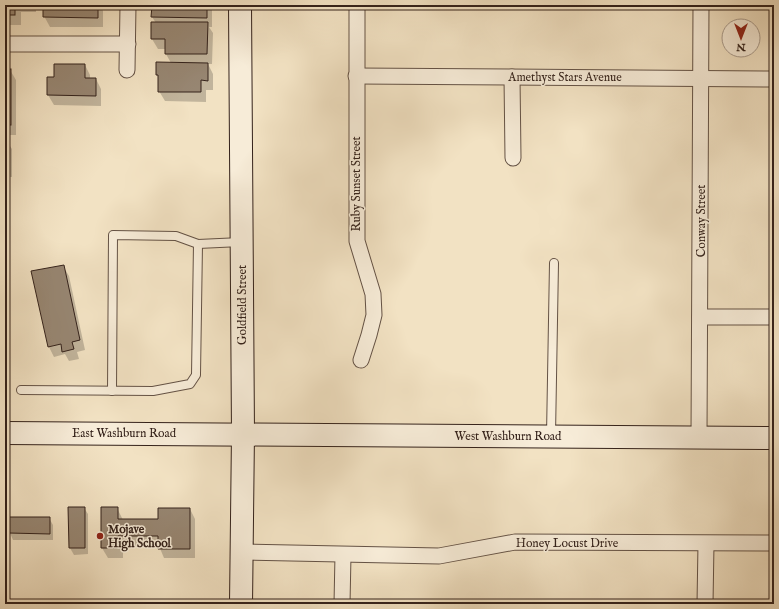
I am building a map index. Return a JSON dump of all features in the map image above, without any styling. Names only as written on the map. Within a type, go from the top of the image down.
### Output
[{"type":"street","points":[[127,70],[128,5]]},
{"type":"street","name":"Goldfield Street","points":[[240,5],[243,433],[241,604]]},
{"type":"street","name":"Ruby Sunset Street","points":[[357,5],[357,241],[373,294],[374,315],[361,360]]},
{"type":"street","name":"Conway Street","points":[[699,437],[702,5]]},
{"type":"street","points":[[5,44],[128,44]]},
{"type":"street","name":"Amethyst Stars Avenue","points":[[356,76],[774,79]]},
{"type":"street","points":[[512,77],[513,158]]},
{"type":"street","points":[[700,317],[774,317]]},
{"type":"street","name":"East Washburn Road","points":[[5,432],[243,433]]},
{"type":"street","name":"West Washburn Road","points":[[243,433],[774,438]]},
{"type":"street","name":"Honey Locust Drive","points":[[242,552],[439,556],[515,542],[706,544],[774,543]]},
{"type":"street","points":[[704,604],[706,544]]},
{"type":"street","points":[[342,604],[343,555]]},
{"type":"lane","points":[[112,391],[113,235],[176,236],[198,244],[241,242]]},
{"type":"lane","points":[[21,390],[153,391],[190,384],[196,375],[198,244]]},
{"type":"lane","points":[[551,436],[554,263]]},
{"type":"building","points":[[5,5],[15,5],[15,15],[5,15]]},
{"type":"building","points":[[43,5],[98,5],[98,18],[43,17]]},
{"type":"building","points":[[152,5],[207,5],[207,18],[151,17]]},
{"type":"building","points":[[151,22],[208,22],[207,54],[165,54],[165,39],[151,39]]},
{"type":"building","points":[[156,62],[208,63],[208,81],[201,80],[201,92],[158,92]]},
{"type":"building","points":[[54,64],[85,64],[85,78],[96,78],[96,96],[47,95],[47,77],[54,77]]},
{"type":"building","points":[[5,69],[11,69],[11,125],[5,125]]},
{"type":"building","points":[[6,138],[7,167],[5,167]]},
{"type":"building","points":[[64,265],[80,340],[72,342],[74,349],[62,352],[61,344],[48,347],[31,271]]},
{"type":"building","points":[[68,507],[85,507],[85,548],[69,548]]},
{"type":"building","points":[[101,507],[118,507],[118,519],[158,519],[158,508],[190,508],[190,549],[158,549],[158,536],[118,536],[118,548],[101,548]]},
{"type":"building","points":[[9,517],[50,517],[50,534],[9,533]]},
{"type":"place","name":"Mojave High School","points":[[100,536]]}]
